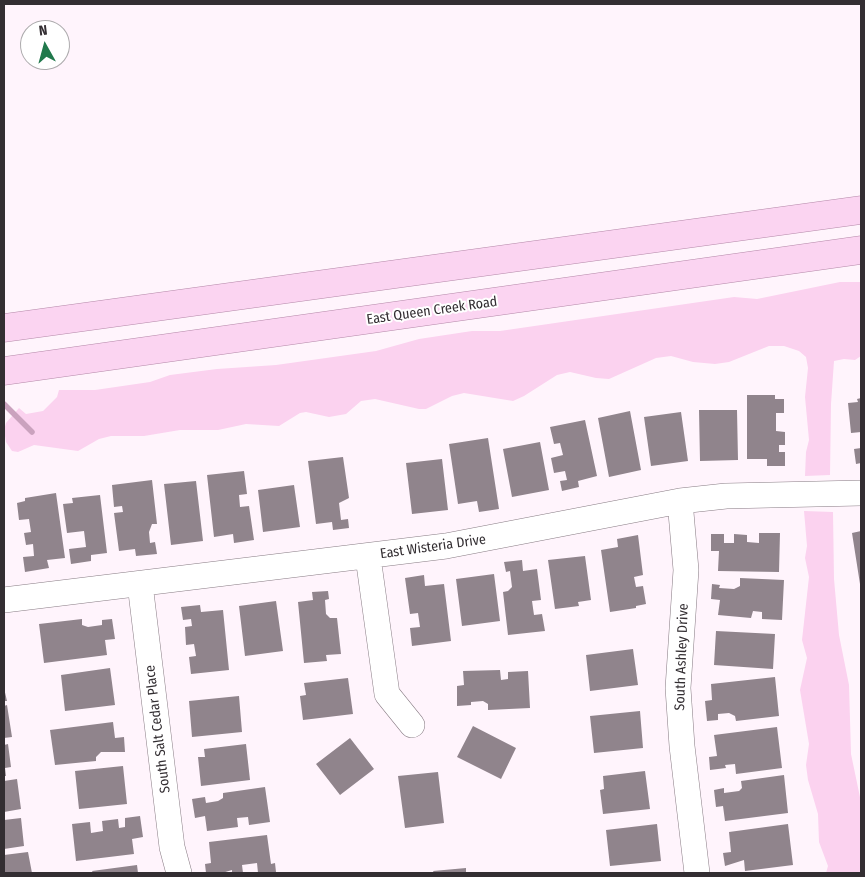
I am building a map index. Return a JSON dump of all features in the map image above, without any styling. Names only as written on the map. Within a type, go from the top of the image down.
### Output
[{"type":"main road","points":[[4,328],[861,210]]},
{"type":"main road","name":"East Queen Creek Road","points":[[4,371],[861,250]]},
{"type":"street","name":"East Wisteria Drive","points":[[4,600],[368,557],[498,538],[680,501],[726,496],[861,494]]},
{"type":"street","name":"South Ashley Drive","points":[[680,501],[686,570],[678,688],[682,746],[697,873]]},
{"type":"street","points":[[368,557],[387,694],[412,725]]},
{"type":"street","name":"South Salt Cedar Place","points":[[140,584],[172,847],[179,873]]},
{"type":"shaded area","points":[[840,282],[861,282],[861,356],[855,360],[844,359],[834,361],[830,475],[805,476],[806,452],[809,440],[805,397],[808,368],[806,357],[799,351],[784,346],[769,346],[729,362],[715,364],[693,362],[671,356],[656,358],[609,379],[570,372],[557,375],[513,401],[464,393],[452,396],[426,409],[419,409],[375,399],[361,401],[346,414],[329,417],[306,412],[300,413],[279,426],[246,424],[218,430],[180,430],[144,436],[111,436],[99,439],[78,451],[34,445],[18,452],[12,451],[6,442],[4,430],[6,423],[19,408],[26,414],[43,411],[57,397],[59,390],[95,390],[150,382],[170,375],[217,369],[276,365],[376,351],[419,339],[472,331],[500,331],[734,297],[757,299]]},
{"type":"shaded area","points":[[804,511],[833,512],[834,579],[839,635],[849,685],[851,754],[861,802],[861,873],[826,873],[828,866],[819,842],[818,814],[808,780],[806,765],[809,744],[800,690],[807,658],[802,640],[809,577],[805,558],[807,546]]},
{"type":"building","points":[[747,395],[775,395],[775,399],[784,399],[784,413],[776,413],[776,431],[785,432],[785,445],[779,445],[779,452],[785,452],[785,466],[767,466],[767,459],[747,459]]},
{"type":"building","points":[[861,398],[861,432],[851,433],[848,403],[858,402],[857,399]]},
{"type":"building","points":[[699,410],[737,410],[738,460],[700,461]]},
{"type":"building","points":[[630,411],[641,470],[609,477],[598,418]]},
{"type":"building","points":[[681,412],[688,461],[651,466],[644,417]]},
{"type":"building","points":[[585,420],[597,476],[578,481],[579,487],[562,491],[560,481],[567,480],[565,471],[554,473],[551,458],[563,455],[560,443],[554,444],[550,427]]},
{"type":"building","points":[[488,438],[499,509],[479,512],[477,501],[458,504],[449,444]]},
{"type":"building","points":[[540,442],[549,490],[512,497],[503,449]]},
{"type":"building","points":[[861,448],[861,463],[856,464],[854,449]]},
{"type":"building","points":[[343,457],[349,498],[339,503],[341,520],[348,519],[349,528],[333,530],[332,522],[316,524],[308,461]]},
{"type":"building","points":[[442,459],[448,510],[412,514],[406,463]]},
{"type":"building","points":[[244,471],[247,494],[239,495],[240,507],[249,506],[254,540],[234,543],[233,534],[214,537],[207,475]]},
{"type":"building","points":[[152,480],[157,524],[152,524],[149,532],[150,543],[155,542],[157,554],[136,556],[135,549],[119,551],[114,513],[123,512],[122,506],[114,507],[112,485]]},
{"type":"building","points":[[196,481],[203,541],[171,545],[164,484]]},
{"type":"building","points":[[294,485],[300,527],[263,532],[258,490]]},
{"type":"building","points":[[56,493],[65,558],[47,560],[49,568],[25,572],[23,557],[34,556],[33,544],[26,545],[24,533],[31,532],[29,519],[19,520],[17,503],[25,501],[25,498]]},
{"type":"building","points":[[100,495],[107,553],[91,555],[91,561],[71,564],[69,549],[86,547],[84,531],[67,533],[63,504],[73,503],[72,498]]},
{"type":"building","points":[[861,531],[861,584],[860,584],[852,533]]},
{"type":"building","points":[[759,533],[780,533],[779,572],[718,571],[719,551],[711,551],[711,534],[724,534],[724,543],[734,543],[734,534],[747,535],[747,542],[759,543]]},
{"type":"building","points":[[638,535],[643,575],[634,577],[636,587],[643,586],[646,604],[636,606],[636,608],[610,612],[601,550],[618,547],[617,539]]},
{"type":"building","points":[[585,556],[591,600],[578,602],[579,606],[555,609],[548,560]]},
{"type":"building","points":[[522,560],[523,571],[537,569],[541,600],[532,601],[534,615],[542,614],[545,631],[508,635],[503,592],[508,591],[512,587],[510,571],[506,572],[504,562]]},
{"type":"building","points":[[494,574],[500,621],[462,626],[456,579]]},
{"type":"building","points":[[424,575],[425,586],[444,584],[451,641],[412,646],[410,628],[420,627],[418,613],[410,614],[405,578]]},
{"type":"building","points":[[740,578],[784,580],[782,620],[762,619],[762,612],[753,611],[751,618],[718,615],[720,600],[711,599],[712,584],[720,585],[719,588],[734,589],[740,586]]},
{"type":"building","points":[[328,591],[329,599],[325,600],[326,614],[330,618],[337,618],[341,654],[326,655],[327,661],[304,663],[298,602],[313,600],[312,592]]},
{"type":"building","points":[[276,601],[283,651],[245,656],[239,606]]},
{"type":"building","points":[[200,605],[201,612],[223,610],[229,670],[191,674],[189,657],[196,656],[194,644],[186,645],[185,627],[192,626],[191,619],[183,620],[181,607]]},
{"type":"building","points":[[82,619],[82,625],[88,627],[102,625],[102,620],[112,619],[115,639],[105,640],[107,655],[44,663],[39,624]]},
{"type":"building","points":[[716,631],[775,634],[773,669],[714,665]]},
{"type":"building","points":[[633,649],[638,685],[590,691],[586,655]]},
{"type":"building","points":[[110,668],[115,705],[65,711],[61,675]]},
{"type":"building","points":[[500,670],[501,680],[508,679],[508,672],[528,671],[530,708],[488,710],[488,704],[483,701],[471,702],[471,705],[457,706],[457,686],[464,685],[463,671]]},
{"type":"building","points":[[775,677],[779,716],[736,721],[735,716],[729,713],[718,714],[718,720],[707,721],[705,701],[712,700],[711,684]]},
{"type":"building","points":[[348,678],[353,714],[303,720],[300,696],[306,695],[304,683]]},
{"type":"building","points":[[4,688],[7,701],[4,701]]},
{"type":"building","points":[[239,696],[242,732],[192,737],[189,701]]},
{"type":"building","points":[[7,705],[12,737],[4,738],[4,706]]},
{"type":"building","points":[[640,711],[643,748],[594,753],[590,716]]},
{"type":"building","points":[[113,722],[115,738],[124,737],[125,752],[101,752],[96,757],[96,761],[55,765],[50,730]]},
{"type":"building","points":[[473,726],[516,748],[501,779],[457,757]]},
{"type":"building","points":[[777,727],[782,768],[736,774],[735,764],[725,765],[726,768],[710,770],[709,757],[717,756],[714,735]]},
{"type":"building","points":[[350,738],[374,769],[340,795],[316,764]]},
{"type":"building","points":[[8,744],[11,767],[5,768],[6,776],[4,776],[4,745]]},
{"type":"building","points":[[246,744],[250,780],[201,786],[198,757],[205,757],[204,749]]},
{"type":"building","points":[[123,766],[127,804],[79,809],[75,771]]},
{"type":"building","points":[[645,771],[650,809],[603,814],[600,790],[604,789],[603,776]]},
{"type":"building","points":[[438,772],[444,823],[405,828],[398,776]]},
{"type":"building","points":[[784,775],[788,813],[725,821],[723,806],[716,807],[714,790],[724,788],[724,793],[739,791],[742,788],[741,781]]},
{"type":"building","points":[[17,779],[21,809],[4,812],[4,781]]},
{"type":"building","points":[[265,787],[270,822],[249,825],[248,817],[237,818],[238,827],[207,831],[205,816],[195,818],[192,799],[205,797],[206,803],[218,801],[223,798],[223,793]]},
{"type":"building","points":[[140,816],[143,837],[132,839],[134,854],[76,861],[72,824],[90,822],[91,833],[103,831],[102,821],[118,819],[119,828],[125,827],[125,818]]},
{"type":"building","points":[[21,818],[24,846],[4,849],[4,820]]},
{"type":"building","points":[[657,824],[661,861],[610,866],[606,830]]},
{"type":"building","points":[[788,824],[793,865],[745,871],[744,860],[725,866],[723,853],[731,852],[729,832]]},
{"type":"building","points":[[267,835],[271,864],[275,863],[276,872],[258,873],[257,863],[242,865],[243,873],[232,873],[232,870],[222,873],[206,873],[205,864],[211,863],[209,842]]},
{"type":"building","points":[[28,852],[32,873],[4,873],[4,855]]},
{"type":"building","points":[[137,865],[138,873],[93,873],[92,871]]},
{"type":"building","points":[[466,868],[466,873],[434,873],[433,871]]},
{"type":"waterway","points":[[4,404],[32,432]]}]
